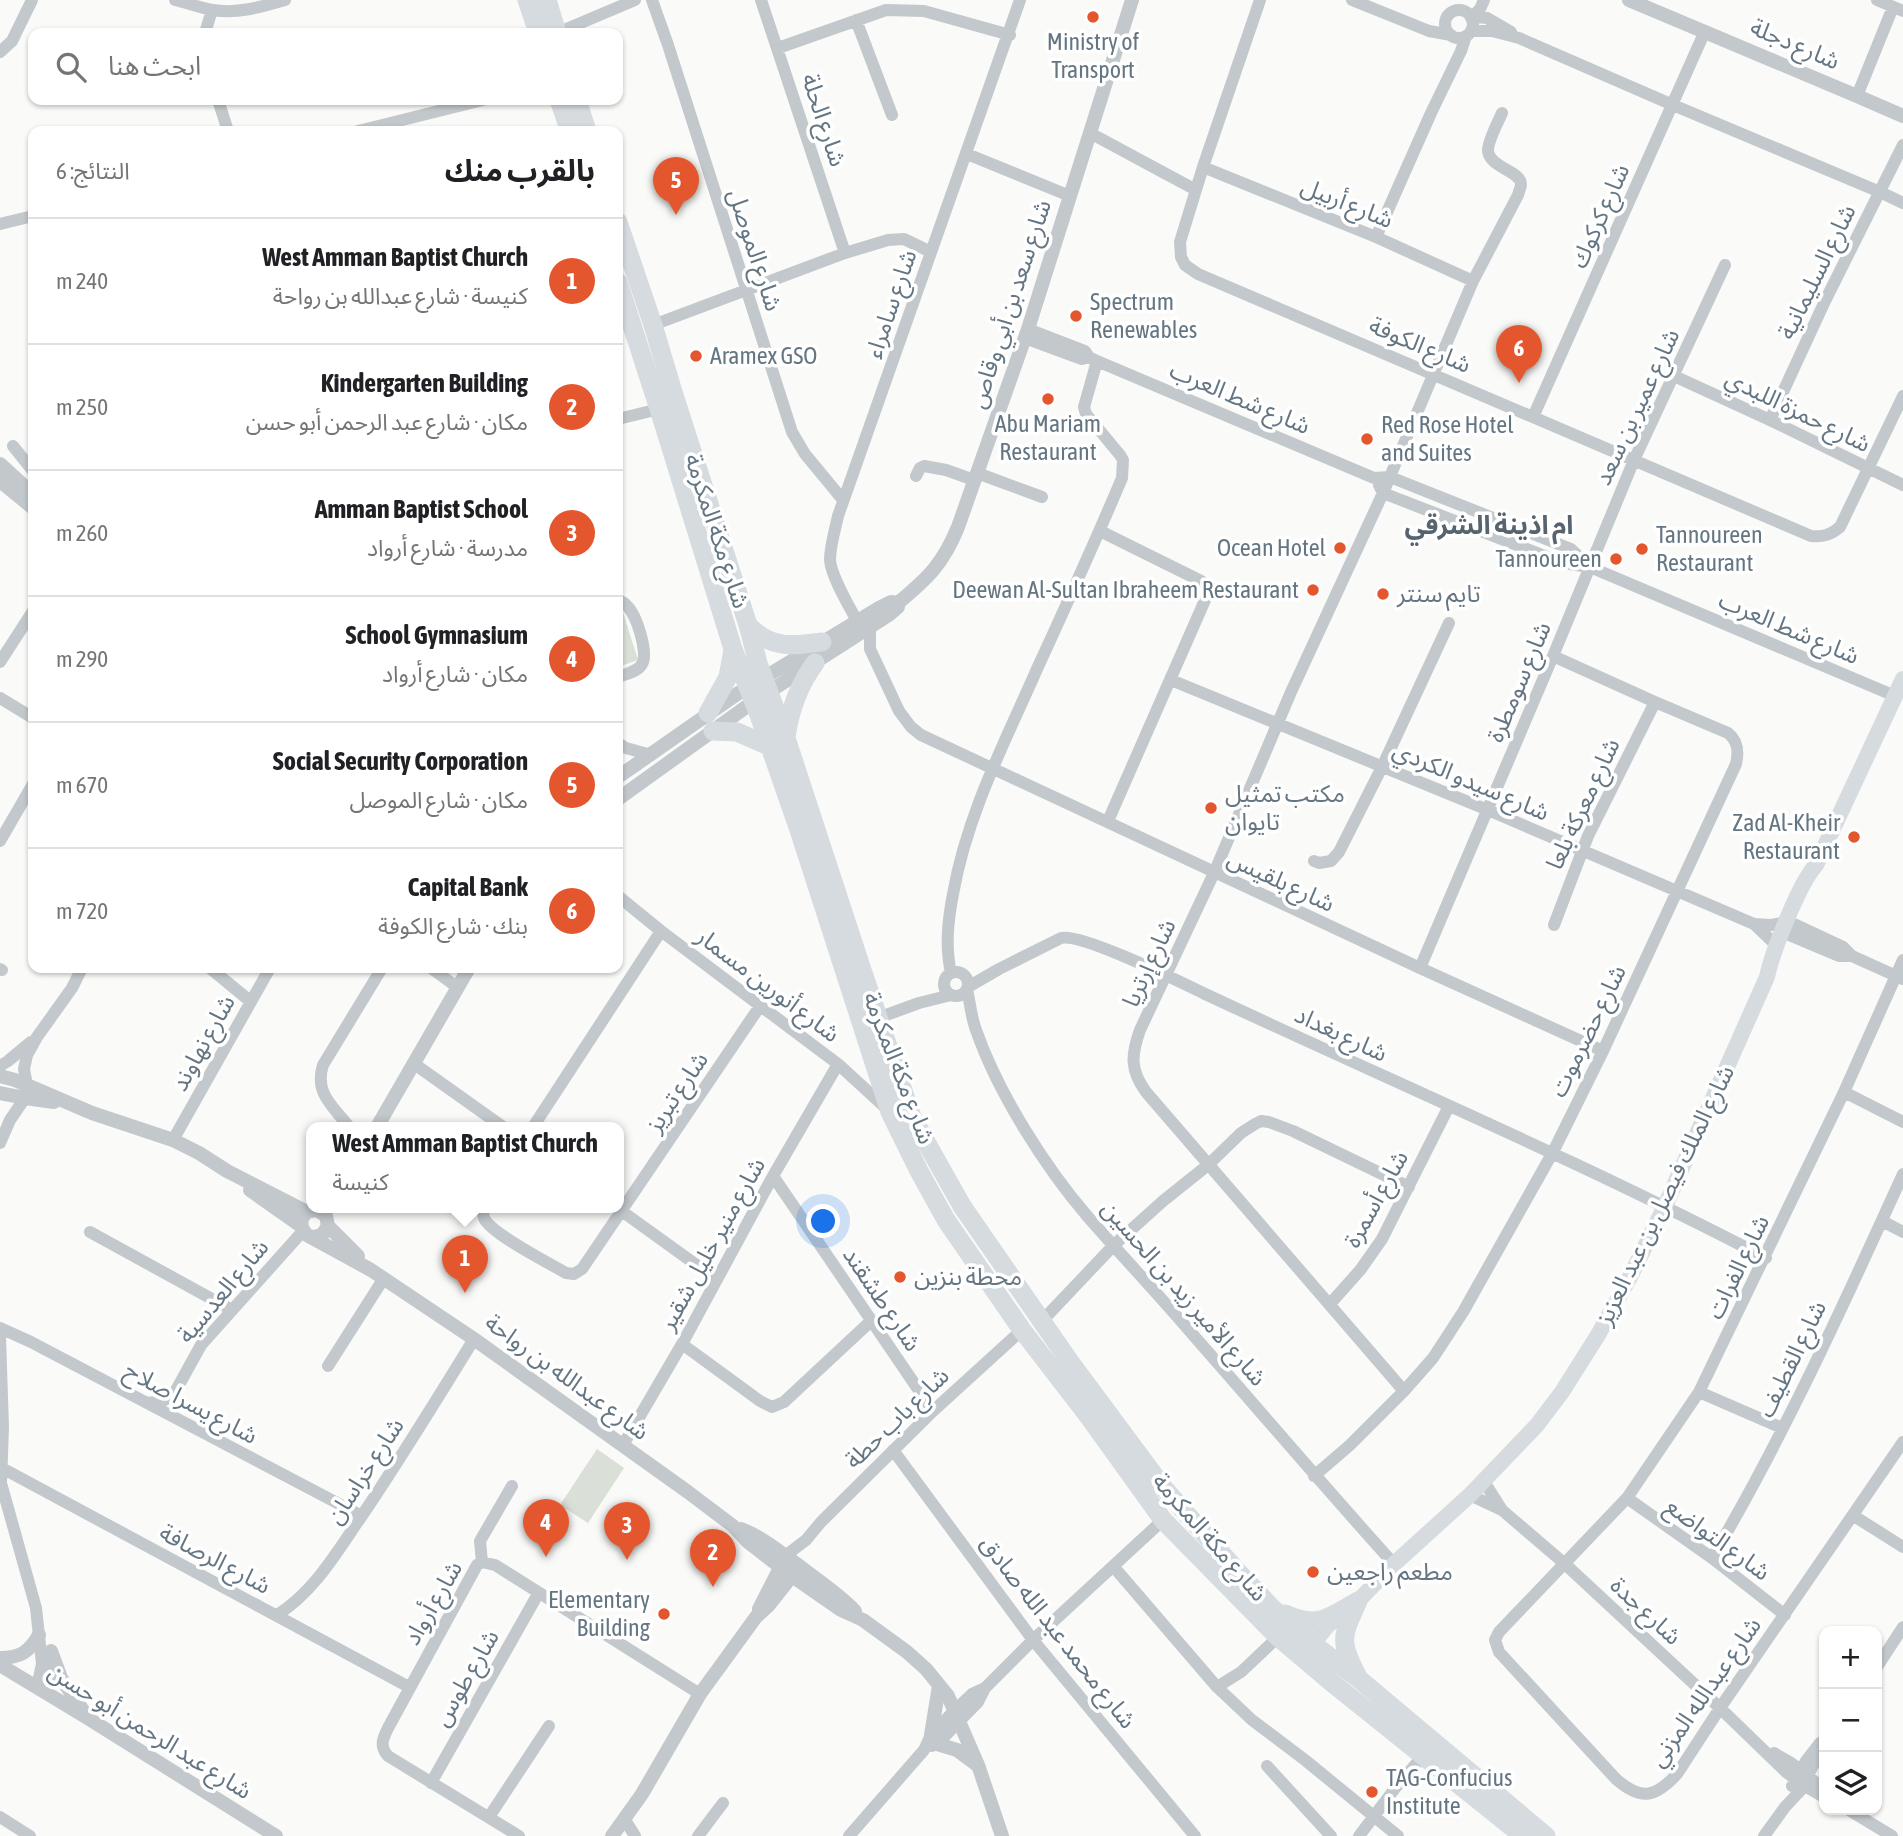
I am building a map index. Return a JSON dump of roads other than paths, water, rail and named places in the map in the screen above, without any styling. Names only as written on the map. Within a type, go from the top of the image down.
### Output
[{"type":"main road","points":[[527,0],[536,28]]},
{"type":"main road","points":[[547,0],[555,28]]},
{"type":"main road","points":[[561,105],[567,126]]},
{"type":"main road","points":[[579,105],[585,126]]},
{"type":"main road","name":"شارع مكة المكرمة","points":[[623,237],[748,625],[758,690]]},
{"type":"main road","name":"شارع مكة المكرمة","points":[[623,297],[733,649],[758,690],[778,742],[912,1116],[962,1206],[1041,1322],[1163,1486],[1310,1653],[1423,1756],[1523,1836]]},
{"type":"main road","points":[[748,625],[761,637],[776,644],[822,642]]},
{"type":"main road","points":[[733,649],[728,677],[710,722],[731,732],[778,742],[792,705],[814,663]]},
{"type":"main road","name":"شارع الملك فيصل بن عبد العزيز","points":[[1310,1653],[1327,1626],[1358,1601],[1470,1494],[1537,1424],[1562,1392],[1598,1335],[1665,1206],[1787,932],[1816,874],[1816,865],[1903,679]]},
{"type":"main road","name":"شارع مكة المكرمة","points":[[778,742],[800,834],[890,1112],[946,1220],[1022,1330],[1163,1520],[1278,1637],[1359,1679],[1546,1836]]},
{"type":"main road","points":[[1273,1609],[1295,1619],[1312,1622],[1328,1618],[1358,1601]]},
{"type":"main road","points":[[1358,1601],[1343,1640],[1346,1654],[1359,1679]]},
{"type":"street","points":[[0,52],[12,41],[32,0]]},
{"type":"street","points":[[175,0],[212,10],[240,11],[285,0]]},
{"type":"street","points":[[569,28],[635,0]]},
{"type":"street","name":"شارع الموصل","points":[[652,0],[792,432],[805,454],[843,499]]},
{"type":"street","name":"شارع الحلة","points":[[761,0],[845,253]]},
{"type":"street","name":"شارع سامراء","points":[[863,624],[834,575],[830,559],[835,526],[1010,35],[1020,0]]},
{"type":"street","name":"شارع سعد بن أبي وقاص","points":[[758,690],[822,642],[895,610],[898,603],[930,576],[944,556],[958,527],[1026,333],[1132,0]]},
{"type":"street","name":"شارع الكوفة","points":[[1260,0],[1203,167],[1179,249],[1185,265],[1198,274],[1811,536],[1824,537],[1840,527],[1903,396]]},
{"type":"street","points":[[1352,0],[1429,31],[1458,38],[1484,0]]},
{"type":"street","points":[[1376,237],[1454,66],[1478,0]]},
{"type":"street","name":"شارع دجلة","points":[[1629,0],[1903,116]]},
{"type":"street","points":[[1857,96],[1889,4]]},
{"type":"street","points":[[207,28],[212,10]]},
{"type":"street","points":[[778,48],[886,10],[942,15],[1010,35]]},
{"type":"street","points":[[1454,66],[1451,36],[1446,29],[1445,20],[1450,13],[1469,23]]},
{"type":"street","points":[[1469,23],[1477,17],[1487,19],[1520,38],[1672,106],[1903,203]]},
{"type":"street","points":[[1402,19],[1445,20]]},
{"type":"street","points":[[856,20],[892,115]]},
{"type":"street","name":"شارع كركوك","points":[[1533,416],[1705,31]]},
{"type":"street","points":[[220,105],[226,126]]},
{"type":"street","points":[[378,126],[463,105]]},
{"type":"street","name":"شارع إرتريا","points":[[1405,1391],[1146,1092],[1136,1075],[1133,1056],[1140,1030],[1214,873],[1474,281],[1518,195],[1520,179],[1490,156],[1489,146],[1502,113]]},
{"type":"street","points":[[1090,132],[1196,190]]},
{"type":"street","name":"شارع السليمانية","points":[[1770,420],[1825,301],[1903,145]]},
{"type":"street","points":[[967,154],[1070,196]]},
{"type":"street","name":"شارع أربيل","points":[[1203,167],[1376,237],[1474,281]]},
{"type":"street","points":[[0,224],[28,217]]},
{"type":"street","points":[[653,325],[845,253],[888,240],[911,241],[931,252]]},
{"type":"street","name":"شارع عمير بن سعد","points":[[1590,566],[1634,460],[1726,265]]},
{"type":"street","name":"شارع شط العرب","points":[[1026,333],[1085,351],[1093,359],[1374,478],[1390,477],[1571,549],[1590,566]]},
{"type":"street","points":[[961,989],[959,972],[948,978],[947,939],[956,875],[964,844],[993,768],[1122,478],[1120,454],[1086,414],[1084,407],[1093,359]]},
{"type":"street","name":"شارع حمزة اللبدي","points":[[1674,376],[1903,485]]},
{"type":"street","points":[[623,418],[659,409]]},
{"type":"street","points":[[13,446],[28,465]]},
{"type":"street","points":[[0,464],[28,489]]},
{"type":"street","points":[[916,476],[924,466],[975,477],[1042,497]]},
{"type":"street","points":[[1374,478],[1383,493]]},
{"type":"street","points":[[3,486],[28,504]]},
{"type":"street","name":"شارع شط العرب","points":[[1383,493],[1563,563],[1590,566],[1895,696]]},
{"type":"street","points":[[1100,531],[1202,581],[1209,591],[1108,821]]},
{"type":"street","name":"شارع سومطرة","points":[[1420,968],[1590,566]]},
{"type":"street","points":[[623,602],[634,616],[644,649],[644,659],[637,669],[623,675]]},
{"type":"street","points":[[0,662],[28,619]]},
{"type":"street","points":[[1314,861],[1326,863],[1335,859],[1449,623]]},
{"type":"street","name":"شارع سعد بن أبي وقاص","points":[[758,690],[814,663],[854,638],[863,624]]},
{"type":"street","name":"شارع بلقيس","points":[[863,624],[870,649],[899,711],[911,727],[921,734],[1214,873],[1603,1051]]},
{"type":"street","points":[[854,638],[870,649]]},
{"type":"street","name":"شارع حضرموت","points":[[1314,1476],[1405,1391],[1433,1358],[1450,1332],[1553,1152],[1603,1051],[1736,764],[1738,749],[1735,740],[1728,733],[1553,656]]},
{"type":"street","name":"شارع سيدو الكردي","points":[[1171,680],[1488,810],[1754,924],[1787,932]]},
{"type":"street","points":[[623,774],[758,690]]},
{"type":"street","points":[[0,698],[28,715]]},
{"type":"street","name":"شارع معركة بلعا","points":[[1553,925],[1582,851],[1655,702]]},
{"type":"street","points":[[623,795],[710,722]]},
{"type":"street","points":[[623,746],[651,755]]},
{"type":"street","points":[[2,832],[28,792]]},
{"type":"street","name":"شارع أنورين مسمار","points":[[623,900],[838,1064],[890,1112]]},
{"type":"street","name":"شارع سيدو الكردي","points":[[1754,924],[1771,925],[1787,932]]},
{"type":"street","points":[[536,1122],[661,931]]},
{"type":"street","points":[[1787,932],[1839,956],[1852,956],[1899,978]]},
{"type":"street","name":"شارع بغداد","points":[[878,1018],[961,989],[1067,937],[1085,941],[1553,1152],[1766,1258]]},
{"type":"street","name":"شارع الفرات","points":[[1565,1564],[1627,1498],[1699,1392],[1899,978],[1903,960]]},
{"type":"street","points":[[0,1143],[26,1092],[24,1069],[27,1055],[80,973]]},
{"type":"street","points":[[216,973],[250,1001]]},
{"type":"street","name":"شارع نهاوند","points":[[173,1140],[267,973]]},
{"type":"street","points":[[345,1122],[324,1096],[320,1087],[320,1076],[323,1065],[379,973]]},
{"type":"street","points":[[437,973],[457,987]]},
{"type":"street","points":[[380,1122],[466,973]]},
{"type":"street","name":"شارع بغداد","points":[[919,1003],[948,978]]},
{"type":"street","name":"شارع الأمير زيد بن الحسين","points":[[948,978],[946,990],[961,989],[995,1074],[1012,1108],[1073,1199],[1394,1564]]},
{"type":"street","name":"شارع تبريز","points":[[624,1201],[760,1006]]},
{"type":"street","points":[[0,1066],[37,1037]]},
{"type":"street","points":[[413,1063],[496,1122]]},
{"type":"street","name":"شارع منير خليل شقير","points":[[623,1445],[838,1064]]},
{"type":"street","name":"شارع عبدالله بن رواحة","points":[[0,1076],[26,1092],[70,1104],[173,1140],[317,1220],[378,1274],[623,1445],[733,1526],[748,1542],[789,1566],[833,1605],[863,1620],[907,1652],[948,1696],[978,1765],[1002,1834]]},
{"type":"street","name":"شارع عبدالله بن رواحة","points":[[0,1093],[26,1092]]},
{"type":"street","points":[[1844,1092],[1903,1122]]},
{"type":"street","name":"شارع أسمرة","points":[[1330,1304],[1371,1256],[1449,1106]]},
{"type":"street","points":[[1041,1322],[1114,1245],[1248,1128],[1261,1121],[1293,1131],[1409,1186]]},
{"type":"street","name":"شارع القطيف","points":[[1712,1558],[1782,1429],[1903,1174]]},
{"type":"street","name":"شارع طشقند","points":[[773,1176],[933,1411]]},
{"type":"street","name":"شارع تبريز","points":[[484,1213],[490,1226],[503,1236],[570,1274],[586,1265],[616,1213]]},
{"type":"street","points":[[622,1213],[716,1279]]},
{"type":"street","name":"شارع العدسية","points":[[147,1403],[163,1401],[174,1394],[201,1345],[317,1220]]},
{"type":"street","points":[[1882,1222],[1903,1231]]},
{"type":"street","points":[[90,1232],[232,1310]]},
{"type":"street","points":[[328,1366],[378,1274]]},
{"type":"street","points":[[682,1344],[772,1407],[784,1402],[871,1321]]},
{"type":"street","name":"شارع يسرا صلاح","points":[[0,1328],[32,1342],[362,1516]]},
{"type":"street","name":"شارع باب حطة","points":[[789,1566],[806,1540],[893,1450],[1022,1330]]},
{"type":"street","points":[[0,1337],[3,1427],[0,1467],[3,1493],[36,1608],[61,1678],[86,1717]]},
{"type":"street","name":"شارع خراسان","points":[[277,1615],[290,1607],[314,1583],[362,1516],[474,1339]]},
{"type":"street","points":[[1699,1392],[1782,1429]]},
{"type":"street","name":"شارع عبدالله المزني","points":[[1565,1564],[1499,1632],[1496,1644],[1506,1661],[1616,1779],[1633,1792],[1648,1794],[1663,1787],[1677,1774],[1903,1442]]},
{"type":"street","name":"شارع محمد عبد الله صادق","points":[[893,1450],[1033,1640],[1195,1836]]},
{"type":"street","name":"شارع الرصافة","points":[[0,1467],[409,1687]]},
{"type":"street","name":"شارع جدة","points":[[1483,1480],[1502,1510]]},
{"type":"street","points":[[477,1567],[480,1541],[512,1486]]},
{"type":"street","name":"شارع جدة","points":[[1470,1494],[1502,1510],[1565,1564],[1760,1746],[1781,1757],[1819,1791]]},
{"type":"street","name":"شارع التواضع","points":[[1627,1498],[1712,1558],[1785,1615]]},
{"type":"street","points":[[1854,1516],[1903,1547]]},
{"type":"street","points":[[856,1833],[930,1743],[957,1716],[978,1702],[985,1688],[1033,1640],[1163,1520]]},
{"type":"street","name":"شارع أرواد","points":[[519,1836],[388,1756],[382,1746],[409,1687],[477,1567],[495,1565],[700,1694]]},
{"type":"street","points":[[612,1836],[625,1820],[700,1694],[756,1617],[769,1605],[789,1566]]},
{"type":"street","points":[[1113,1566],[1217,1688],[1252,1720],[1398,1836]]},
{"type":"street","name":"شارع طوس","points":[[431,1783],[538,1594]]},
{"type":"street","points":[[36,1608],[41,1664],[40,1689]]},
{"type":"street","points":[[1882,1659],[1903,1627]]},
{"type":"street","points":[[0,1658],[23,1655],[39,1635]]},
{"type":"street","points":[[1217,1688],[1241,1672],[1278,1637]]},
{"type":"street","points":[[40,1689],[51,1674],[51,1651]]},
{"type":"street","name":"شارع عبد الرحمن أبو حسن","points":[[0,1665],[276,1836]]},
{"type":"street","points":[[930,1743],[940,1686]]},
{"type":"street","points":[[489,1817],[549,1726]]},
{"type":"street","points":[[930,1743],[957,1750],[978,1765]]},
{"type":"street","points":[[1764,1836],[1785,1807],[1819,1747]]},
{"type":"street","points":[[1796,1797],[1802,1778],[1819,1752]]},
{"type":"street","points":[[1359,1836],[1423,1756]]},
{"type":"street","points":[[1267,1766],[1331,1836]]},
{"type":"street","points":[[1785,1807],[1796,1797],[1808,1793],[1819,1794]]},
{"type":"street","points":[[698,1836],[723,1803]]},
{"type":"street","points":[[1857,1815],[1887,1835]]},
{"type":"street","points":[[0,1816],[30,1836]]},
{"type":"street","points":[[625,1820],[635,1836]]},
{"type":"place","name":"Ministry of Transport","points":[[1093,17]]},
{"type":"place","name":"Social Security Corporation","points":[[676,215]]},
{"type":"place","name":"Spectrum Renewables","points":[[1076,316]]},
{"type":"place","name":"Aramex GSO","points":[[696,356]]},
{"type":"place","name":"Capital Bank","points":[[1519,383]]},
{"type":"place","name":"Abu Mariam Restaurant","points":[[1048,399]]},
{"type":"place","name":"Red Rose Hotel and Suites","points":[[1367,439]]},
{"type":"place","name":"Ocean Hotel","points":[[1340,548]]},
{"type":"place","name":"Tannoureen Restaurant","points":[[1642,549]]},
{"type":"place","name":"Tannoureen","points":[[1616,559]]},
{"type":"place","name":"Deewan Al-Sultan Ibraheem Restaurant","points":[[1313,590]]},
{"type":"place","name":"تايم سنتر","points":[[1383,594]]},
{"type":"place","name":"مكتب تمثيل تايوان","points":[[1211,808]]},
{"type":"place","name":"Zad Al-Kheir Restaurant","points":[[1854,837]]},
{"type":"place","name":"محطة بنزين","points":[[900,1277]]},
{"type":"place","name":"West Amman Baptist Church","points":[[465,1293]]},
{"type":"place","name":"School Gymnasium","points":[[546,1557]]},
{"type":"place","name":"Amman Baptist School","points":[[627,1560]]},
{"type":"place","name":"مطعم راجعين","points":[[1313,1572]]},
{"type":"place","name":"Kindergarten Building","points":[[713,1587]]},
{"type":"place","name":"Elementary Building","points":[[664,1614]]},
{"type":"place","name":"TAG-Confucius Institute","points":[[1372,1792]]},
{"type":"district","name":"ام اذينة الشرقي","points":[[1489,525]]}]
